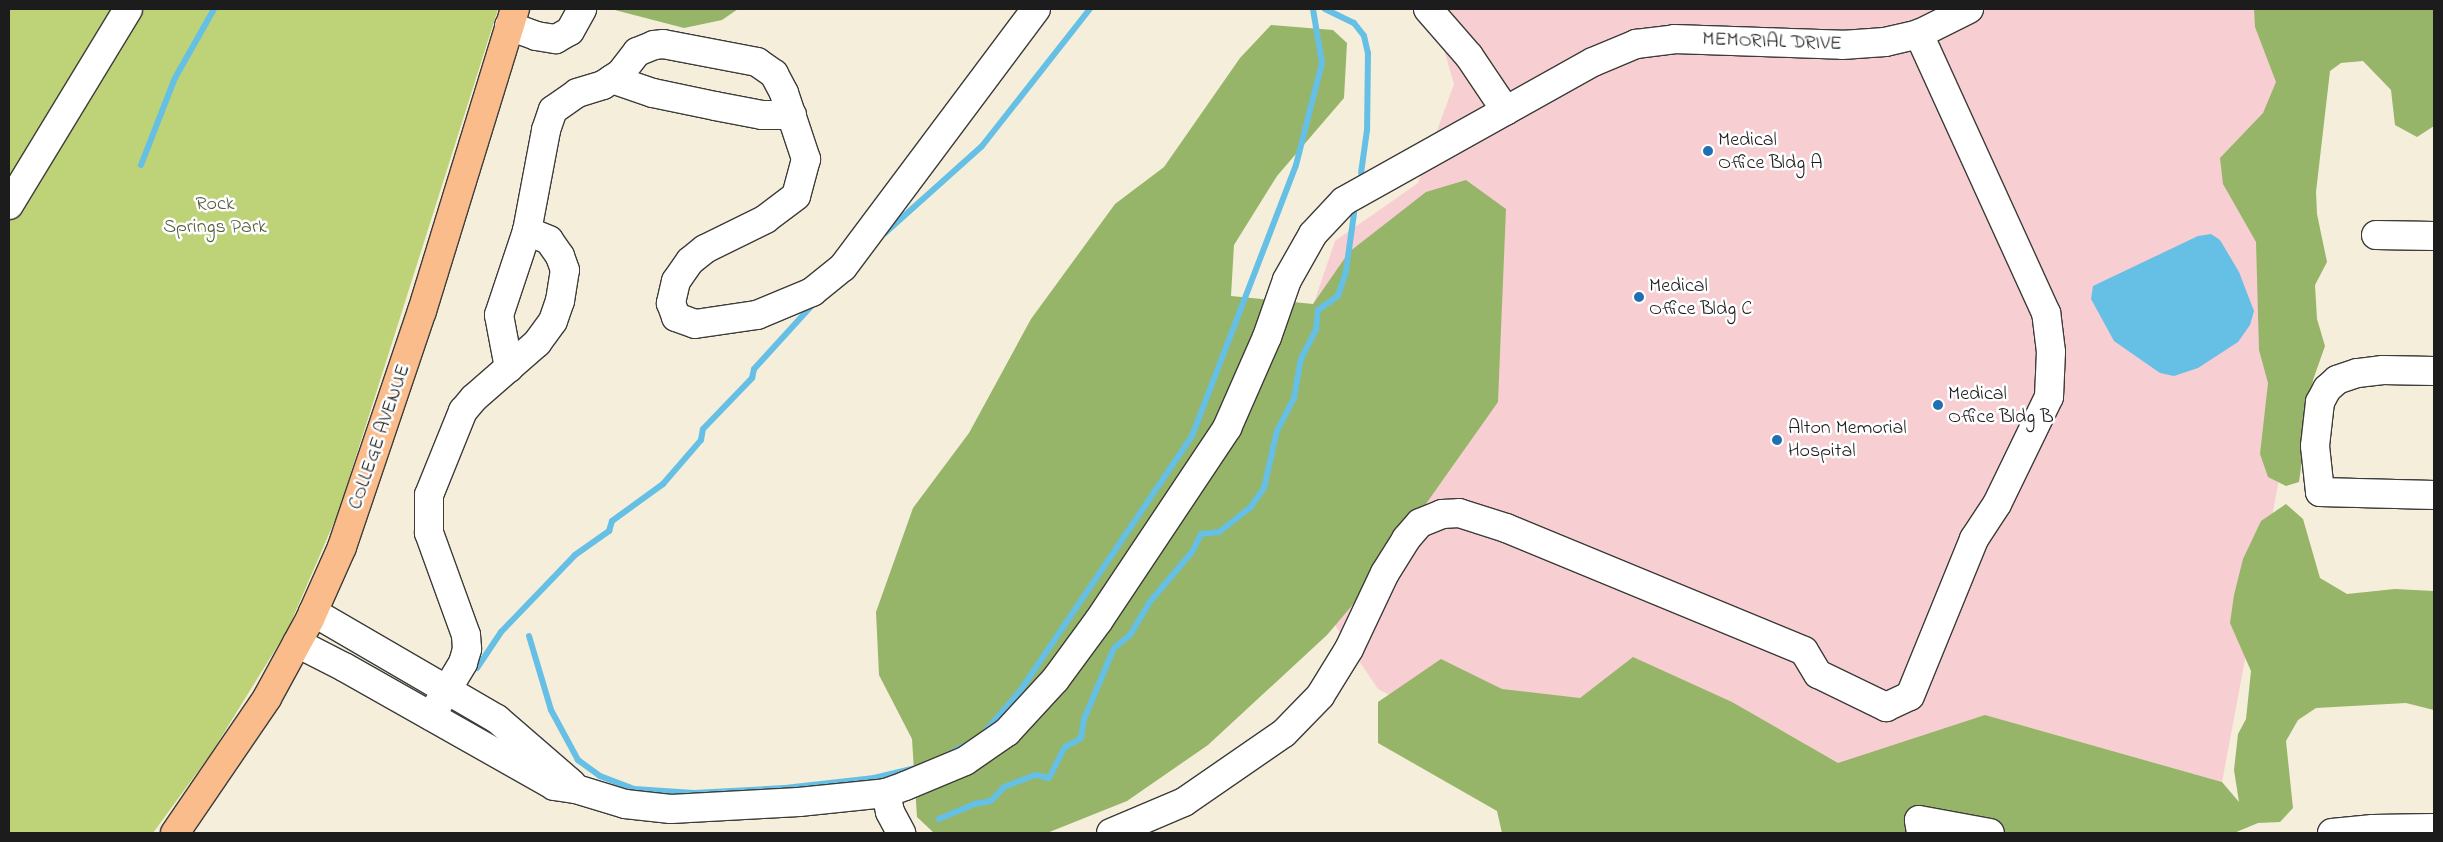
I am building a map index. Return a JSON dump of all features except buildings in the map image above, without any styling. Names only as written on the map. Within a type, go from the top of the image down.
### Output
[{"type":"main road","name":"COLLEGE AVENUE","points":[[176,833],[241,740],[297,644],[313,612],[374,460],[512,17]]},
{"type":"street","points":[[10,200],[128,9]]},
{"type":"street","points":[[512,17],[556,39],[570,31],[582,9]]},
{"type":"street","points":[[510,368],[500,315],[527,231],[546,130],[553,110],[566,99],[612,79],[637,52],[663,44],[757,62],[774,74],[792,115],[806,159],[796,196],[766,220],[705,249],[690,261],[676,281],[671,303],[676,316],[684,322],[720,322],[756,315],[812,292],[843,267],[1036,9]]},
{"type":"street","points":[[1428,9],[1469,56],[1506,111]]},
{"type":"street","name":"MEMORIAL DRIVE","points":[[297,644],[554,786],[576,789],[625,804],[671,809],[799,802],[886,792],[972,757],[1007,732],[1055,680],[1099,620],[1227,428],[1267,337],[1287,280],[1313,234],[1344,201],[1575,72],[1636,44],[1674,39],[1842,45],[1885,42],[1919,34],[1969,9]]},
{"type":"street","points":[[1111,833],[1184,802],[1284,733],[1320,696],[1349,649],[1385,573],[1406,539],[1420,523],[1442,514],[1459,513],[1506,528],[1804,652],[1818,674],[1886,707],[1910,696],[1974,539],[1997,504],[2049,397],[2051,352],[2046,313],[1919,34]]},
{"type":"street","points":[[612,79],[653,93],[762,115],[792,115]]},
{"type":"street","points":[[430,716],[464,663],[466,635],[429,533],[429,495],[463,412],[537,343],[553,321],[565,270],[549,240],[527,231]]},
{"type":"street","points":[[2376,235],[2434,236]]},
{"type":"street","points":[[2434,371],[2357,373],[2337,380],[2327,389],[2320,402],[2315,446],[2320,492],[2434,495]]},
{"type":"street","points":[[313,612],[449,688],[498,718],[576,789]]},
{"type":"street","points":[[886,792],[890,812],[901,833]]},
{"type":"street","points":[[1921,833],[1918,820],[1990,833]]},
{"type":"street","points":[[2332,833],[2424,830]]},
{"type":"shaded area","name":"Alton Memorial Hospital","points":[[1432,9],[2307,9],[2297,384],[2222,782],[1985,715],[1925,795],[1495,749],[1378,689],[1248,496],[1335,241],[1418,183],[1454,84]]},
{"type":"green space","name":"Rock Springs Park","points":[[9,9],[498,9],[338,513],[288,629],[212,752],[153,833],[9,833]]},
{"type":"green space","points":[[611,9],[738,9],[722,20],[684,28]]},
{"type":"green space","points":[[2254,9],[2434,9],[2434,126],[2417,137],[2395,125],[2391,90],[2363,61],[2341,63],[2330,71],[2316,192],[2317,214],[2327,262],[2315,285],[2317,319],[2325,346],[2313,380],[2299,482],[2286,486],[2268,477],[2260,454],[2268,383],[2259,350],[2256,242],[2223,184],[2220,158],[2263,113],[2276,82],[2255,27]]},
{"type":"green space","points":[[1271,25],[1333,30],[1347,43],[1344,98],[1277,176],[1234,245],[1231,296],[1313,304],[1349,252],[1426,192],[1466,180],[1506,209],[1498,402],[1423,508],[1400,549],[1327,635],[1208,745],[1127,801],[1047,833],[934,833],[917,817],[912,739],[879,675],[876,612],[913,508],[969,433],[1031,319],[1115,204],[1164,167],[1240,58]]},
{"type":"green space","points":[[2286,504],[2303,519],[2320,578],[2347,594],[2395,589],[2434,591],[2434,710],[2406,703],[2316,708],[2298,720],[2286,741],[2293,808],[2280,822],[2258,823],[2234,833],[1502,833],[1497,811],[1378,743],[1378,702],[1441,659],[1502,689],[1580,698],[1633,657],[1732,702],[1838,763],[1985,715],[2222,782],[2239,802],[2234,770],[2238,734],[2246,719],[2251,671],[2230,623],[2234,595],[2243,559],[2261,521]]},
{"type":"water","points":[[2211,234],[2220,240],[2239,272],[2254,311],[2250,325],[2238,342],[2198,368],[2174,376],[2160,373],[2114,341],[2091,299],[2093,286],[2198,236]]},
{"type":"waterway","points":[[141,165],[175,78],[214,9]]},
{"type":"waterway","points":[[885,233],[982,146],[1090,9]]},
{"type":"waterway","points":[[982,735],[1020,691],[1192,436],[1296,165],[1322,63],[1313,9]]},
{"type":"waterway","points":[[1325,9],[1354,23],[1364,36],[1368,53],[1367,130],[1361,173]]},
{"type":"waterway","points":[[939,819],[974,804],[991,801],[1004,787],[1036,775],[1049,778],[1065,747],[1081,738],[1084,719],[1114,648],[1130,635],[1149,603],[1192,552],[1201,534],[1219,532],[1250,508],[1264,488],[1277,431],[1294,398],[1301,359],[1316,329],[1318,310],[1338,296],[1346,271],[1354,213]]},
{"type":"waterway","points":[[477,668],[501,632],[575,555],[609,531],[612,521],[663,484],[701,440],[703,429],[752,378],[754,369],[814,303]]},
{"type":"waterway","points":[[529,636],[551,710],[578,760],[600,776],[634,789],[694,793],[785,788],[874,778],[915,768]]},
{"type":"waterway","points":[[949,754],[969,743]]},
{"type":"place","name":"Medical Office Bldg A","points":[[1708,151]]},
{"type":"place","name":"Medical Office Bldg C","points":[[1639,297]]},
{"type":"place","name":"Medical Office Bldg B","points":[[1938,405]]},
{"type":"place","name":"Alton Memorial Hospital","points":[[1777,440]]}]
